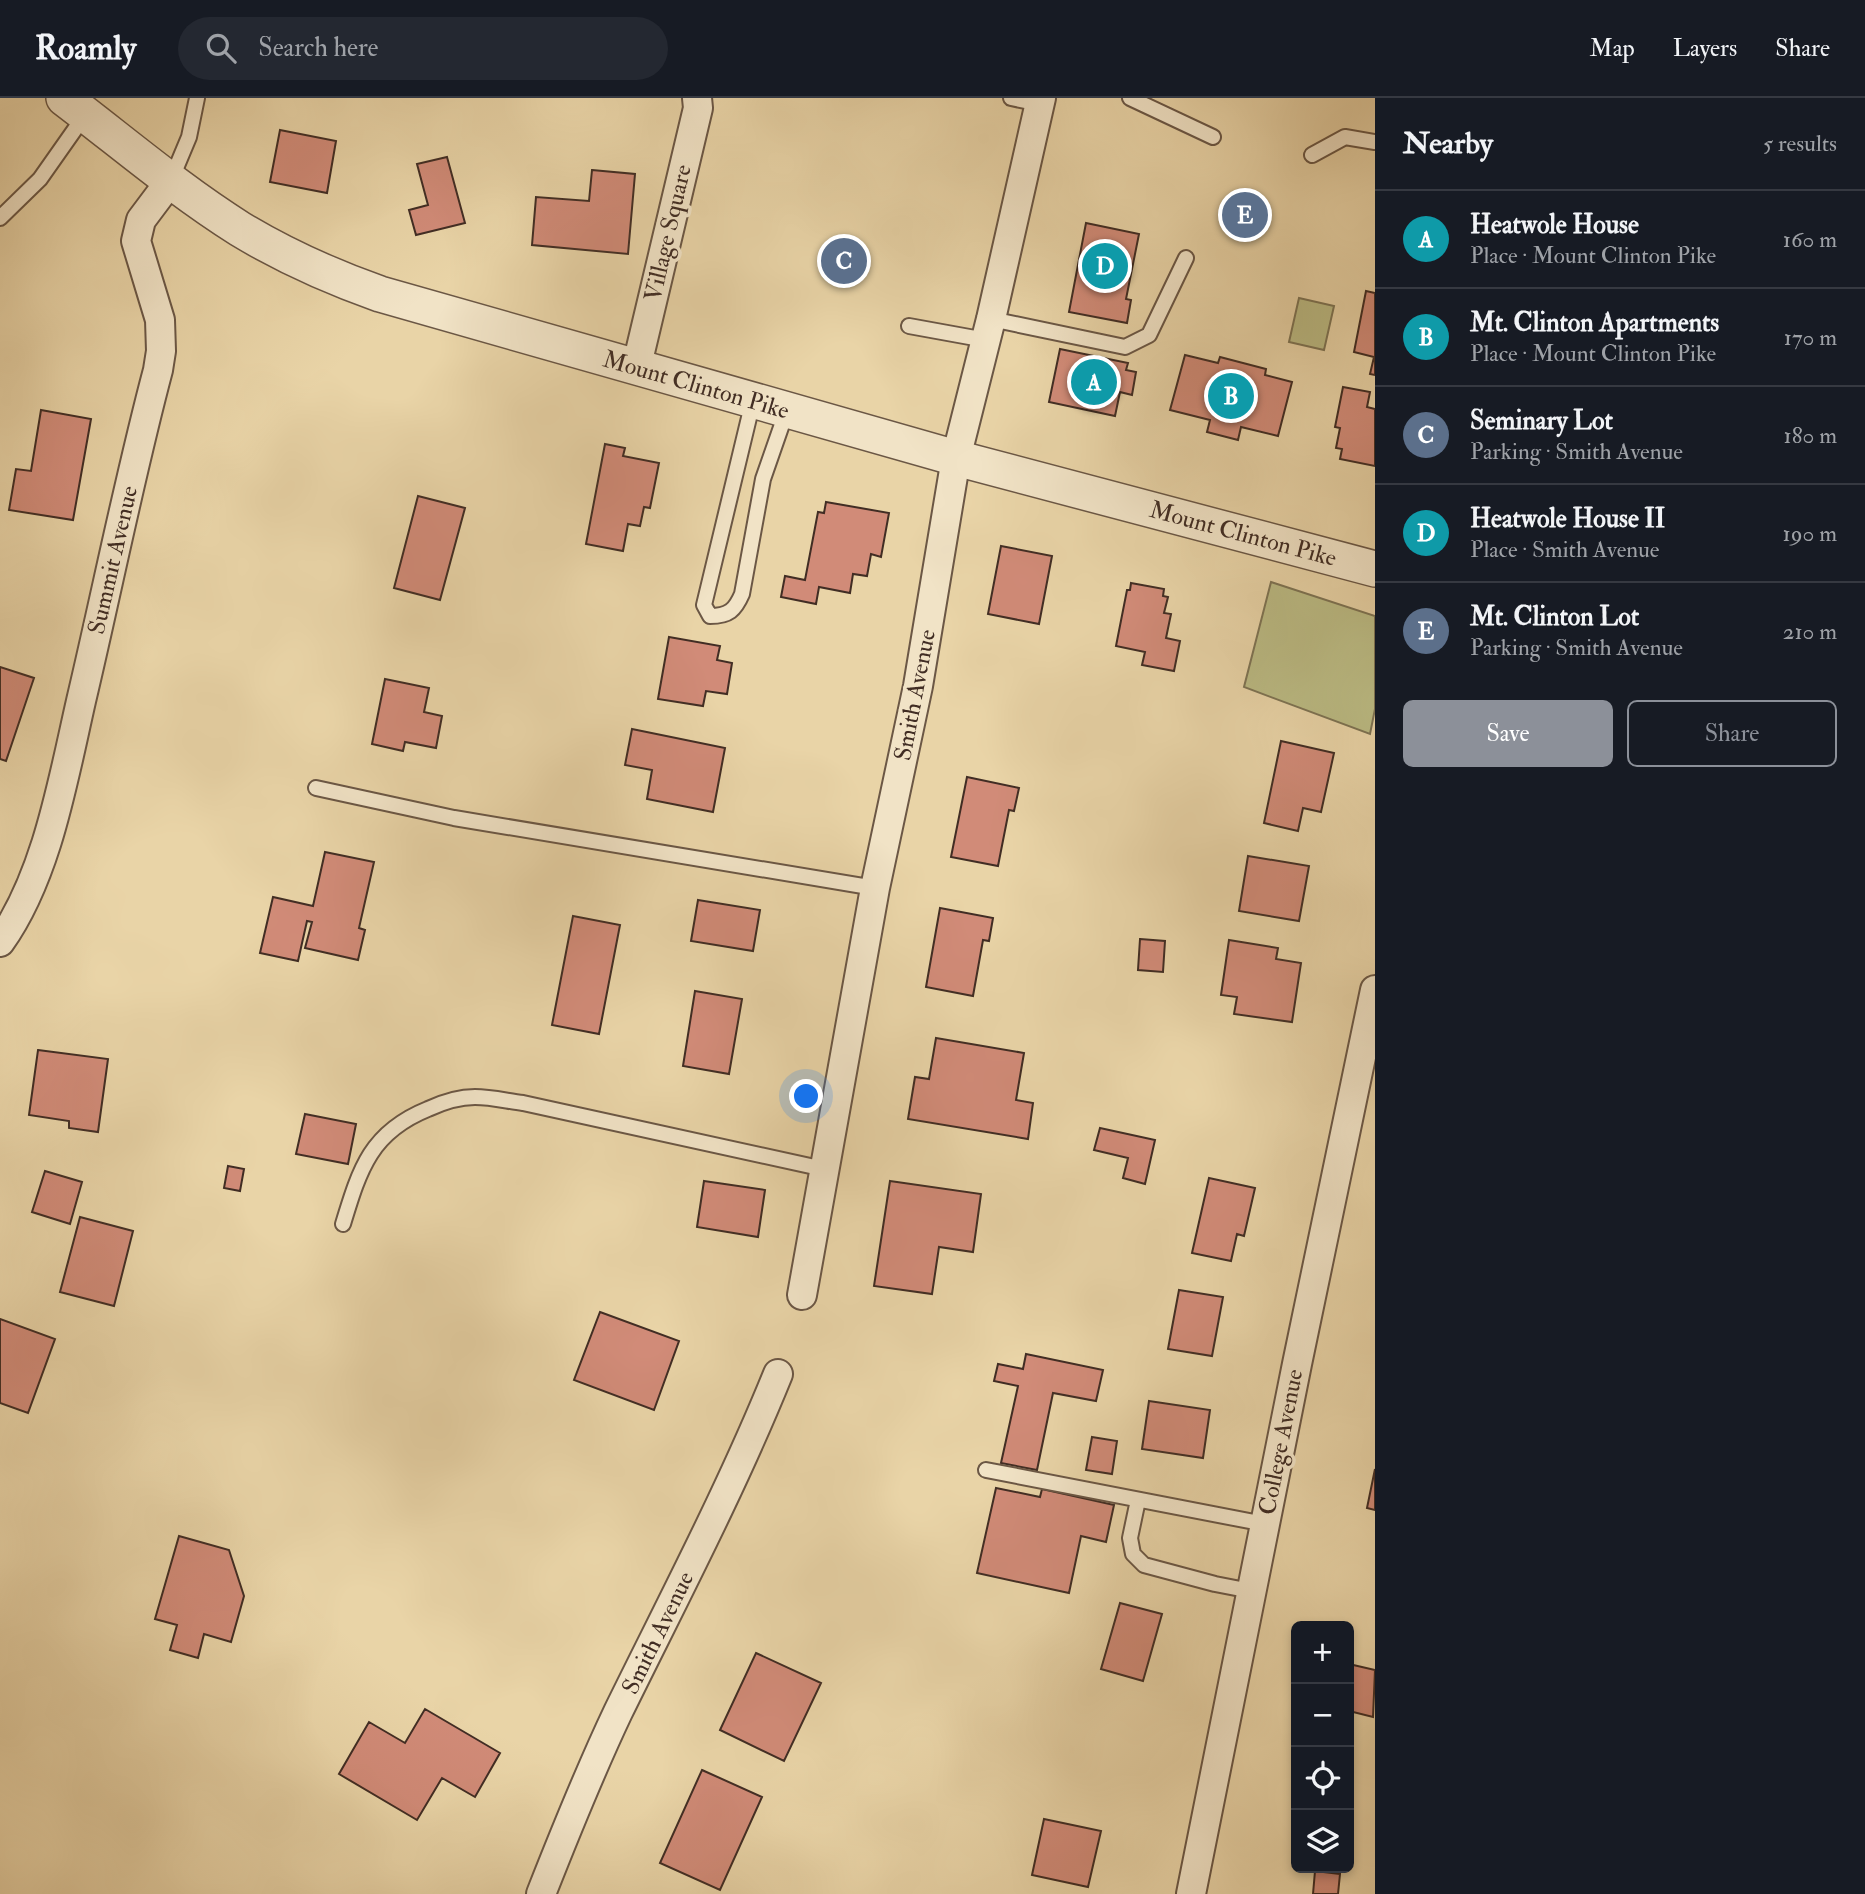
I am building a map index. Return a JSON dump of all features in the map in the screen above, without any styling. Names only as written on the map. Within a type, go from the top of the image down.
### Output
[{"type":"street","name":"Village Square","points":[[636,369],[698,108],[697,98]]},
{"type":"street","name":"Smith Avenue","points":[[802,1295],[875,888],[918,686],[956,458],[989,330],[1040,101]]},
{"type":"street","name":"Mount Clinton Pike","points":[[75,106],[171,180],[247,233],[296,258],[407,304],[956,458],[1375,569]]},
{"type":"street","name":"Summit Avenue","points":[[0,942],[30,890],[61,790],[158,370],[161,351],[160,320],[136,241],[141,220],[171,180]]},
{"type":"street","name":"College Avenue","points":[[1191,1894],[1375,990]]},
{"type":"street","name":"Smith Avenue","points":[[541,1894],[617,1714],[748,1448],[778,1374]]},
{"type":"lane","points":[[171,180],[189,137],[197,98]]},
{"type":"lane","points":[[1010,98],[1040,101]]},
{"type":"lane","points":[[1130,98],[1213,137]]},
{"type":"lane","points":[[0,218],[40,179],[75,106]]},
{"type":"lane","points":[[1312,155],[1345,137],[1375,142]]},
{"type":"lane","points":[[909,326],[989,330],[1125,347],[1149,335],[1186,258]]},
{"type":"lane","points":[[753,401],[705,595],[704,605],[710,615],[723,615],[735,609],[742,594],[763,479],[787,410]]},
{"type":"lane","points":[[317,788],[454,818],[875,888]]},
{"type":"lane","points":[[343,1224],[359,1177],[385,1134],[418,1113],[458,1098],[484,1097],[523,1103],[824,1169]]},
{"type":"lane","points":[[986,1470],[1265,1524]]},
{"type":"lane","points":[[1138,1500],[1130,1538],[1133,1554],[1144,1565],[1251,1591]]},
{"type":"green space","points":[[1299,298],[1334,306],[1324,350],[1289,342]]},
{"type":"green space","points":[[1271,582],[1375,616],[1375,709],[1370,734],[1244,687]]},
{"type":"building","points":[[280,130],[336,141],[327,193],[270,182]]},
{"type":"building","points":[[447,157],[465,223],[416,235],[409,210],[428,205],[417,164]]},
{"type":"building","points":[[592,170],[635,174],[628,254],[532,245],[536,197],[589,201]]},
{"type":"building","points":[[1086,223],[1139,234],[1126,299],[1131,300],[1127,323],[1069,312]]},
{"type":"building","points":[[1366,291],[1375,293],[1375,375],[1370,374],[1374,357],[1354,352]]},
{"type":"building","points":[[1060,349],[1128,363],[1126,370],[1136,372],[1132,395],[1120,392],[1115,416],[1049,402]]},
{"type":"building","points":[[1185,355],[1218,363],[1220,357],[1266,369],[1265,375],[1292,382],[1278,436],[1241,427],[1238,440],[1207,432],[1210,420],[1170,410]]},
{"type":"building","points":[[1343,387],[1370,392],[1367,407],[1375,409],[1375,466],[1340,459],[1342,449],[1336,448],[1340,428],[1335,427]]},
{"type":"building","points":[[41,410],[91,419],[73,520],[9,510],[16,469],[31,471]]},
{"type":"building","points":[[605,444],[625,448],[623,456],[659,463],[650,508],[644,507],[640,526],[628,524],[623,551],[586,544]]},
{"type":"building","points":[[418,496],[465,508],[440,600],[394,588]]},
{"type":"building","points":[[826,502],[889,513],[881,557],[871,554],[867,576],[853,574],[850,593],[819,587],[816,604],[781,597],[785,576],[805,580],[818,512],[824,513]]},
{"type":"building","points":[[1001,546],[1052,556],[1039,624],[988,614]]},
{"type":"building","points":[[1131,583],[1164,589],[1163,596],[1168,597],[1164,613],[1171,614],[1166,638],[1180,641],[1174,671],[1142,665],[1145,652],[1116,646],[1127,590],[1130,590]]},
{"type":"building","points":[[669,637],[720,646],[717,660],[732,663],[727,694],[706,691],[703,706],[658,699]]},
{"type":"building","points":[[0,667],[34,678],[6,761],[0,759]]},
{"type":"building","points":[[385,679],[429,688],[424,712],[442,716],[436,748],[405,742],[403,751],[372,744]]},
{"type":"building","points":[[632,729],[725,748],[713,812],[647,799],[652,770],[625,765]]},
{"type":"building","points":[[1281,741],[1334,753],[1321,812],[1303,808],[1298,831],[1264,823]]},
{"type":"building","points":[[967,777],[1019,788],[1014,811],[1009,810],[998,866],[951,857]]},
{"type":"building","points":[[325,852],[374,862],[359,928],[365,930],[358,960],[305,948],[312,922],[307,921],[298,961],[260,953],[273,897],[313,906]]},
{"type":"building","points":[[1248,856],[1309,866],[1299,921],[1239,911]]},
{"type":"building","points":[[698,900],[760,910],[753,951],[691,941]]},
{"type":"building","points":[[940,908],[993,918],[989,941],[983,940],[973,996],[926,987]]},
{"type":"building","points":[[573,916],[620,925],[599,1034],[552,1025]]},
{"type":"building","points":[[1140,939],[1165,941],[1163,972],[1138,970]]},
{"type":"building","points":[[1229,940],[1278,948],[1276,959],[1301,963],[1292,1022],[1234,1014],[1237,997],[1221,995]]},
{"type":"building","points":[[695,991],[742,999],[729,1074],[683,1066]]},
{"type":"building","points":[[936,1038],[1024,1053],[1016,1100],[1033,1103],[1028,1139],[908,1119],[915,1077],[929,1079]]},
{"type":"building","points":[[38,1050],[108,1059],[98,1132],[69,1128],[69,1121],[29,1115]]},
{"type":"building","points":[[305,1114],[356,1124],[348,1164],[296,1154]]},
{"type":"building","points":[[1100,1128],[1155,1140],[1145,1184],[1123,1178],[1128,1158],[1094,1150]]},
{"type":"building","points":[[228,1166],[244,1169],[240,1191],[224,1188]]},
{"type":"building","points":[[45,1171],[82,1182],[70,1224],[32,1212]]},
{"type":"building","points":[[1209,1178],[1255,1188],[1244,1236],[1237,1234],[1231,1261],[1192,1253]]},
{"type":"building","points":[[704,1181],[765,1190],[758,1237],[697,1227]]},
{"type":"building","points":[[890,1181],[981,1194],[973,1252],[939,1247],[932,1294],[874,1286]]},
{"type":"building","points":[[80,1217],[133,1231],[114,1306],[60,1292]]},
{"type":"building","points":[[1179,1290],[1223,1297],[1212,1356],[1168,1349]]},
{"type":"building","points":[[600,1312],[679,1341],[654,1410],[574,1380]]},
{"type":"building","points":[[0,1319],[55,1339],[28,1413],[0,1403]]},
{"type":"building","points":[[1026,1354],[1103,1370],[1096,1401],[1053,1393],[1037,1470],[1001,1463],[1018,1386],[994,1381],[998,1364],[1023,1369]]},
{"type":"building","points":[[1149,1401],[1210,1410],[1203,1458],[1142,1449]]},
{"type":"building","points":[[1092,1437],[1117,1441],[1112,1474],[1086,1470]]},
{"type":"building","points":[[1375,1469],[1375,1510],[1367,1508]]},
{"type":"building","points":[[996,1488],[1040,1497],[1042,1489],[1114,1505],[1106,1542],[1081,1536],[1069,1593],[977,1573]]},
{"type":"building","points":[[179,1536],[229,1550],[244,1596],[231,1642],[204,1634],[198,1658],[170,1650],[177,1625],[155,1619]]},
{"type":"building","points":[[1120,1603],[1162,1614],[1143,1681],[1101,1669]]},
{"type":"building","points":[[756,1653],[821,1683],[784,1761],[720,1730]]},
{"type":"building","points":[[1354,1665],[1375,1670],[1373,1717],[1354,1712]]},
{"type":"building","points":[[425,1709],[500,1753],[475,1797],[442,1778],[417,1820],[339,1774],[369,1722],[405,1743]]},
{"type":"building","points":[[702,1770],[762,1797],[720,1890],[660,1863]]},
{"type":"building","points":[[1044,1819],[1101,1831],[1088,1887],[1032,1875]]},
{"type":"building","points":[[1315,1873],[1340,1874],[1338,1894],[1313,1894]]},
{"type":"place","name":"Mt. Clinton Lot","points":[[1245,215]]},
{"type":"place","name":"Seminary Lot","points":[[844,261]]},
{"type":"place","name":"Heatwole House II","points":[[1105,266]]},
{"type":"place","name":"Heatwole House","points":[[1094,382]]},
{"type":"place","name":"Mt. Clinton Apartments","points":[[1231,396]]}]
